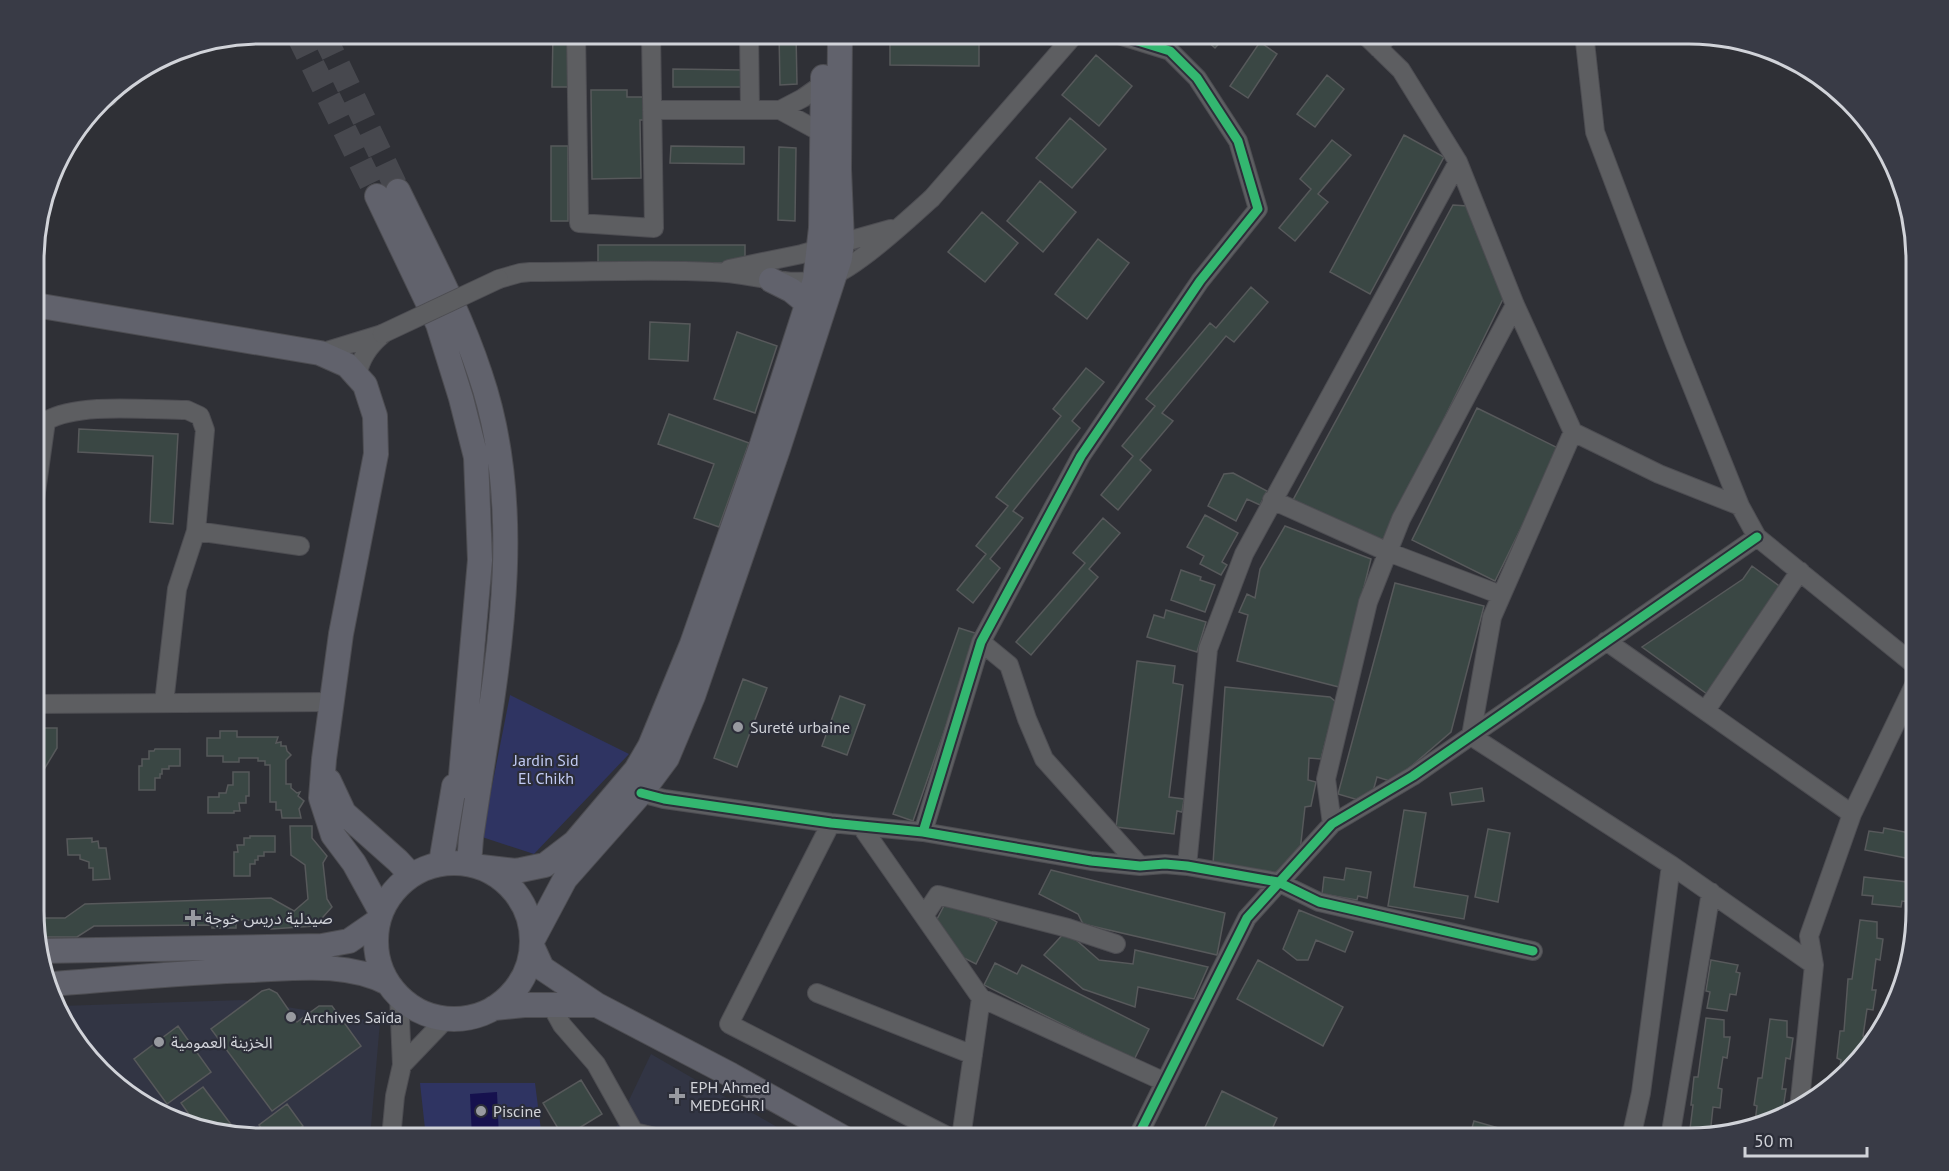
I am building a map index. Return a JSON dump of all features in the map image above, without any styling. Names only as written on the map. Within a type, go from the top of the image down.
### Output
[{"type":"main road","points":[[825,44],[831,81]]},
{"type":"main road","points":[[394,989],[381,968],[376,937],[380,916],[393,891],[411,875],[441,863],[516,871],[545,865],[575,842],[641,762],[701,646],[826,277],[831,245],[831,81],[838,44]]},
{"type":"main road","points":[[441,863],[454,786],[460,787],[473,649],[480,560],[476,457],[438,324],[388,194],[464,331],[481,375],[495,428],[503,489],[505,562],[501,633],[471,838],[475,865]]},
{"type":"main road","points":[[770,446],[808,304],[826,277]]},
{"type":"main road","points":[[771,280],[791,290],[808,304]]},
{"type":"main road","points":[[44,307],[320,353],[347,365],[365,385],[375,416],[376,454],[341,634],[321,798],[333,835],[354,863],[380,916]]},
{"type":"main road","points":[[494,1008],[513,992],[526,971],[532,944],[565,879],[668,758],[693,696],[701,646]]},
{"type":"main road","points":[[324,759],[329,783],[344,813],[411,875]]},
{"type":"main road","points":[[475,865],[502,879],[518,896],[529,917],[532,944],[542,968],[597,1005],[826,1128]]},
{"type":"main road","points":[[48,951],[322,946],[349,941],[380,916]]},
{"type":"main road","points":[[56,984],[197,972],[331,967],[372,975],[394,989],[413,1007],[429,1015],[447,1018],[471,1017],[494,1008],[597,1005]]},
{"type":"street","points":[[576,44],[579,223],[654,228],[651,44]]},
{"type":"street","points":[[749,44],[750,110]]},
{"type":"street","points":[[320,353],[382,334],[499,279],[520,273],[715,272],[771,280],[826,277],[854,263],[932,198],[1066,44]]},
{"type":"street","points":[[923,832],[981,642],[1081,456],[1200,281],[1258,209],[1238,141],[1197,78],[1170,51],[1147,44]]},
{"type":"street","points":[[1374,44],[1401,70],[1458,162],[1515,305],[1573,432],[1659,474],[1740,506]]},
{"type":"street","points":[[1378,48],[1381,44]]},
{"type":"street","points":[[1585,44],[1595,132],[1675,344],[1740,506],[1756,537],[1906,658]]},
{"type":"street","points":[[780,110],[831,81]]},
{"type":"street","points":[[652,110],[780,110],[830,134]]},
{"type":"street","points":[[1187,866],[1208,649],[1244,554],[1458,162]]},
{"type":"street","points":[[715,272],[782,259],[898,227]]},
{"type":"street","points":[[1332,824],[1326,779],[1368,602],[1401,519],[1515,305]]},
{"type":"street","points":[[357,375],[360,362],[368,347],[382,334]]},
{"type":"street","points":[[44,435],[46,421],[57,415],[79,409],[187,410],[200,416],[205,430],[196,531],[177,589],[164,703]]},
{"type":"street","points":[[1471,735],[1492,617],[1573,432]]},
{"type":"street","points":[[1272,500],[1388,552],[1501,596]]},
{"type":"street","points":[[196,531],[300,546]]},
{"type":"street","points":[[1142,1128],[1247,918],[1332,824],[1413,776],[1756,537]]},
{"type":"street","points":[[1706,710],[1800,571]]},
{"type":"street","points":[[1606,641],[1852,814]]},
{"type":"street","points":[[981,642],[1009,664],[1027,719],[1044,759],[1140,866]]},
{"type":"street","points":[[44,704],[332,702]]},
{"type":"street","points":[[1800,1096],[1814,965],[1809,936],[1852,814],[1906,702]]},
{"type":"street","points":[[1471,735],[1671,865],[1814,965]]},
{"type":"street","points":[[641,792],[664,799],[831,823],[923,832],[1091,861],[1140,866],[1165,864],[1187,866],[1278,882],[1318,902],[1533,951]]},
{"type":"street","points":[[831,823],[729,1024],[932,1128]]},
{"type":"street","points":[[861,826],[981,998],[1164,1082]]},
{"type":"street","points":[[1633,1128],[1641,1093],[1671,865]]},
{"type":"street","points":[[1672,1128],[1711,892]]},
{"type":"street","points":[[924,916],[938,895],[1068,928],[1116,944]]},
{"type":"street","points":[[392,1128],[395,1096],[402,1065],[394,989]]},
{"type":"street","points":[[817,993],[973,1055]]},
{"type":"street","points":[[962,1128],[981,998]]},
{"type":"street","points":[[551,1005],[562,1025],[596,1064],[629,1128]]},
{"type":"street","points":[[402,1065],[447,1018]]},
{"type":"shaded area","points":[[243,1000],[380,1022],[371,1128],[232,1126],[177,1111],[140,1091],[117,1074],[88,1043],[65,1006]]},
{"type":"shaded area","name":"EPH Ahmed MEDEGHRI","points":[[651,1054],[779,1128],[616,1128]]},
{"type":"shaded area","points":[[497,1092],[499,1128],[472,1128],[470,1094]]},
{"type":"green space","name":"Jardin Sid El Chikh","points":[[510,695],[629,754],[534,854],[482,837]]},
{"type":"green space","name":"Piscine","points":[[420,1083],[535,1083],[541,1128],[425,1128]]},
{"type":"building","points":[[553,44],[570,44],[569,87],[552,87]]},
{"type":"building","points":[[779,44],[796,44],[797,84],[780,85]]},
{"type":"building","points":[[890,44],[979,44],[979,66],[890,65]]},
{"type":"building","points":[[1259,44],[1263,44],[1277,54],[1248,98],[1230,86]]},
{"type":"building","points":[[1096,55],[1132,86],[1099,126],[1062,95]]},
{"type":"building","points":[[673,69],[744,70],[744,87],[673,87]]},
{"type":"building","points":[[1327,75],[1344,89],[1315,127],[1297,114]]},
{"type":"building","points":[[591,90],[627,90],[627,97],[647,97],[648,120],[640,120],[641,178],[592,179]]},
{"type":"building","points":[[1070,118],[1106,149],[1072,188],[1036,158]]},
{"type":"building","points":[[1404,135],[1444,157],[1370,294],[1330,272]]},
{"type":"building","points":[[1332,140],[1351,155],[1318,194],[1328,202],[1295,241],[1279,228],[1311,189],[1300,179]]},
{"type":"building","points":[[551,146],[568,146],[568,221],[551,221]]},
{"type":"building","points":[[671,146],[744,147],[744,164],[670,163]]},
{"type":"building","points":[[779,147],[796,148],[795,221],[778,220]]},
{"type":"building","points":[[1040,181],[1076,212],[1043,252],[1007,221]]},
{"type":"building","points":[[1453,205],[1468,206],[1504,297],[1383,543],[1293,500]]},
{"type":"building","points":[[982,212],[1018,243],[985,282],[948,252]]},
{"type":"building","points":[[1098,239],[1129,263],[1087,319],[1055,294]]},
{"type":"building","points":[[598,245],[745,245],[745,263],[598,263]]},
{"type":"building","points":[[1251,287],[1268,302],[1234,342],[1226,336],[1162,413],[1173,421],[1140,460],[1151,470],[1118,510],[1101,495],[1133,456],[1122,446],[1155,406],[1146,399],[1210,323],[1216,328]]},
{"type":"building","points":[[650,322],[690,324],[688,361],[649,359]]},
{"type":"building","points":[[737,332],[777,346],[755,413],[714,399]]},
{"type":"building","points":[[1086,368],[1104,382],[1072,421],[1080,428],[1013,511],[1023,518],[990,559],[1000,568],[973,603],[957,590],[986,554],[976,546],[1008,506],[996,497],[1061,416],[1053,409]]},
{"type":"building","points":[[1477,408],[1560,449],[1495,581],[1412,540]]},
{"type":"building","points":[[669,414],[749,443],[719,527],[694,518],[714,464],[658,444]]},
{"type":"building","points":[[79,429],[178,434],[173,524],[150,522],[153,456],[78,452]]},
{"type":"building","points":[[1233,473],[1267,491],[1260,505],[1247,499],[1236,521],[1208,506],[1224,474]]},
{"type":"building","points":[[1205,515],[1238,533],[1222,562],[1227,565],[1221,575],[1200,564],[1204,556],[1187,547]]},
{"type":"building","points":[[1103,518],[1120,533],[1089,569],[1098,577],[1031,655],[1016,642],[1085,563],[1073,553]]},
{"type":"building","points":[[1285,526],[1371,559],[1339,687],[1237,661],[1248,615],[1239,612],[1247,594],[1255,598],[1260,569]]},
{"type":"building","points":[[1752,566],[1782,588],[1707,694],[1642,647],[1743,579]]},
{"type":"building","points":[[1181,570],[1215,585],[1205,612],[1171,600]]},
{"type":"building","points":[[1395,583],[1484,606],[1451,732],[1393,782],[1377,777],[1372,795],[1365,802],[1338,794]]},
{"type":"building","points":[[1166,610],[1206,622],[1197,652],[1147,637],[1154,615],[1164,618]]},
{"type":"building","points":[[959,628],[978,634],[913,821],[893,814]]},
{"type":"building","points":[[1137,661],[1175,666],[1173,683],[1183,685],[1169,797],[1184,799],[1182,812],[1177,811],[1174,834],[1116,827]]},
{"type":"building","points":[[743,679],[767,688],[737,767],[714,758]]},
{"type":"building","points":[[1225,687],[1330,697],[1336,702],[1321,759],[1309,758],[1308,780],[1316,782],[1311,806],[1305,807],[1300,851],[1273,875],[1213,864]]},
{"type":"building","points":[[840,696],[865,705],[847,755],[822,746]]},
{"type":"building","points":[[44,728],[57,728],[57,748],[44,769]]},
{"type":"building","points":[[220,731],[237,731],[237,737],[278,737],[276,743],[281,742],[281,746],[286,746],[291,755],[286,760],[286,784],[291,784],[291,788],[297,793],[300,792],[298,796],[304,801],[299,809],[301,818],[282,818],[281,810],[276,810],[276,802],[270,802],[270,765],[265,765],[265,761],[258,761],[258,758],[239,758],[239,762],[223,762],[223,756],[207,756],[207,738],[220,738]]},
{"type":"building","points":[[180,749],[180,766],[169,766],[169,769],[162,769],[160,778],[155,778],[155,790],[139,790],[139,766],[142,766],[142,759],[149,759],[149,751]]},
{"type":"building","points":[[233,772],[249,772],[249,796],[246,796],[246,803],[239,803],[240,811],[234,811],[234,813],[208,813],[208,797],[219,797],[219,793],[226,793],[228,785],[233,785]]},
{"type":"building","points":[[1482,788],[1484,801],[1452,805],[1450,793]]},
{"type":"building","points":[[1404,810],[1426,813],[1414,887],[1468,896],[1464,919],[1388,906]]},
{"type":"building","points":[[290,826],[312,826],[312,838],[327,856],[323,863],[327,899],[332,907],[315,926],[271,929],[261,920],[236,920],[236,928],[212,928],[212,925],[94,926],[77,937],[45,937],[44,918],[65,918],[85,904],[271,898],[294,911],[308,899],[305,865],[291,855]]},
{"type":"building","points":[[1884,828],[1906,832],[1906,858],[1865,850],[1869,831],[1883,833]]},
{"type":"building","points":[[1488,829],[1510,833],[1498,902],[1475,897]]},
{"type":"building","points":[[250,836],[275,836],[275,852],[264,852],[264,856],[258,856],[255,864],[250,864],[250,876],[234,876],[234,852],[238,852],[237,845],[244,845],[244,838],[250,838]]},
{"type":"building","points":[[92,838],[92,842],[98,841],[99,848],[106,848],[110,879],[93,880],[93,868],[89,868],[89,862],[80,859],[80,855],[68,855],[67,839]]},
{"type":"building","points":[[1346,868],[1371,872],[1367,898],[1358,896],[1357,900],[1322,894],[1324,877],[1344,880]]},
{"type":"building","points":[[1051,870],[1225,913],[1217,955],[1083,924],[1078,914],[1039,894]]},
{"type":"building","points":[[1864,877],[1906,882],[1906,902],[1902,901],[1901,907],[1872,904],[1873,896],[1862,895]]},
{"type":"building","points":[[946,902],[980,912],[997,922],[976,964],[960,956],[936,921]]},
{"type":"building","points":[[1299,910],[1353,932],[1345,952],[1316,940],[1308,960],[1297,960],[1283,949]]},
{"type":"building","points":[[1860,920],[1877,922],[1877,938],[1883,939],[1880,960],[1876,959],[1872,990],[1876,990],[1873,1010],[1867,1009],[1863,1036],[1865,1036],[1840,1066],[1841,1060],[1837,1058],[1840,1031],[1844,1031],[1848,979],[1852,979]]},
{"type":"building","points":[[1066,931],[1099,960],[1133,964],[1135,950],[1208,967],[1194,999],[1138,987],[1135,1007],[1083,989],[1044,955]]},
{"type":"building","points":[[1258,960],[1343,1007],[1323,1046],[1237,999]]},
{"type":"building","points":[[1711,960],[1738,965],[1736,972],[1740,973],[1736,995],[1730,994],[1727,1011],[1707,1008],[1710,992],[1706,991]]},
{"type":"building","points":[[995,963],[1017,974],[1022,965],[1149,1029],[1134,1060],[984,985]]},
{"type":"building","points":[[269,989],[277,993],[297,1022],[319,1006],[332,1006],[361,1046],[272,1111],[211,1029],[262,991]]},
{"type":"building","points":[[1706,1018],[1724,1020],[1724,1037],[1730,1037],[1727,1058],[1723,1057],[1718,1088],[1722,1089],[1720,1108],[1713,1107],[1711,1126],[1690,1128],[1694,1077],[1698,1077]]},
{"type":"building","points":[[1770,1019],[1787,1021],[1787,1037],[1793,1038],[1790,1059],[1786,1058],[1782,1089],[1786,1089],[1783,1106],[1756,1117],[1757,1106],[1754,1105],[1758,1078],[1762,1078]]},
{"type":"building","points":[[178,1026],[211,1072],[167,1104],[134,1059]]},
{"type":"building","points":[[581,1080],[602,1114],[579,1128],[558,1128],[543,1103]]},
{"type":"building","points":[[203,1087],[232,1126],[190,1116],[181,1103]]},
{"type":"building","points":[[1222,1091],[1277,1118],[1272,1128],[1205,1128]]},
{"type":"building","points":[[287,1104],[303,1126],[300,1128],[261,1128],[259,1125]]},
{"type":"building","points":[[1474,1121],[1498,1128],[1472,1128]]},
{"type":"tunnel","points":[[302,44],[377,196]]},
{"type":"tunnel","points":[[328,44],[398,191]]},
{"type":"cycle path","points":[[923,832],[981,642],[1081,456],[1200,281],[1258,209],[1238,141],[1197,78],[1170,51],[1147,44]]},
{"type":"cycle path","points":[[1142,1128],[1247,918],[1332,824],[1413,776],[1757,537]]},
{"type":"cycle path","points":[[641,793],[664,799],[831,823],[923,832],[1091,861],[1140,866],[1165,864],[1187,866],[1278,882],[1319,902],[1533,951]]},
{"type":"place","name":"Sureté urbaine","points":[[738,727]]},
{"type":"place","name":"صيدلية دريس خوجة","points":[[193,918]]},
{"type":"place","name":"Archives Saïda","points":[[291,1017]]},
{"type":"place","name":"الخزينة العمومية","points":[[159,1042]]},
{"type":"place","name":"EPH Ahmed MEDEGHRI","points":[[677,1096]]},
{"type":"place","name":"Piscine","points":[[481,1111]]}]
